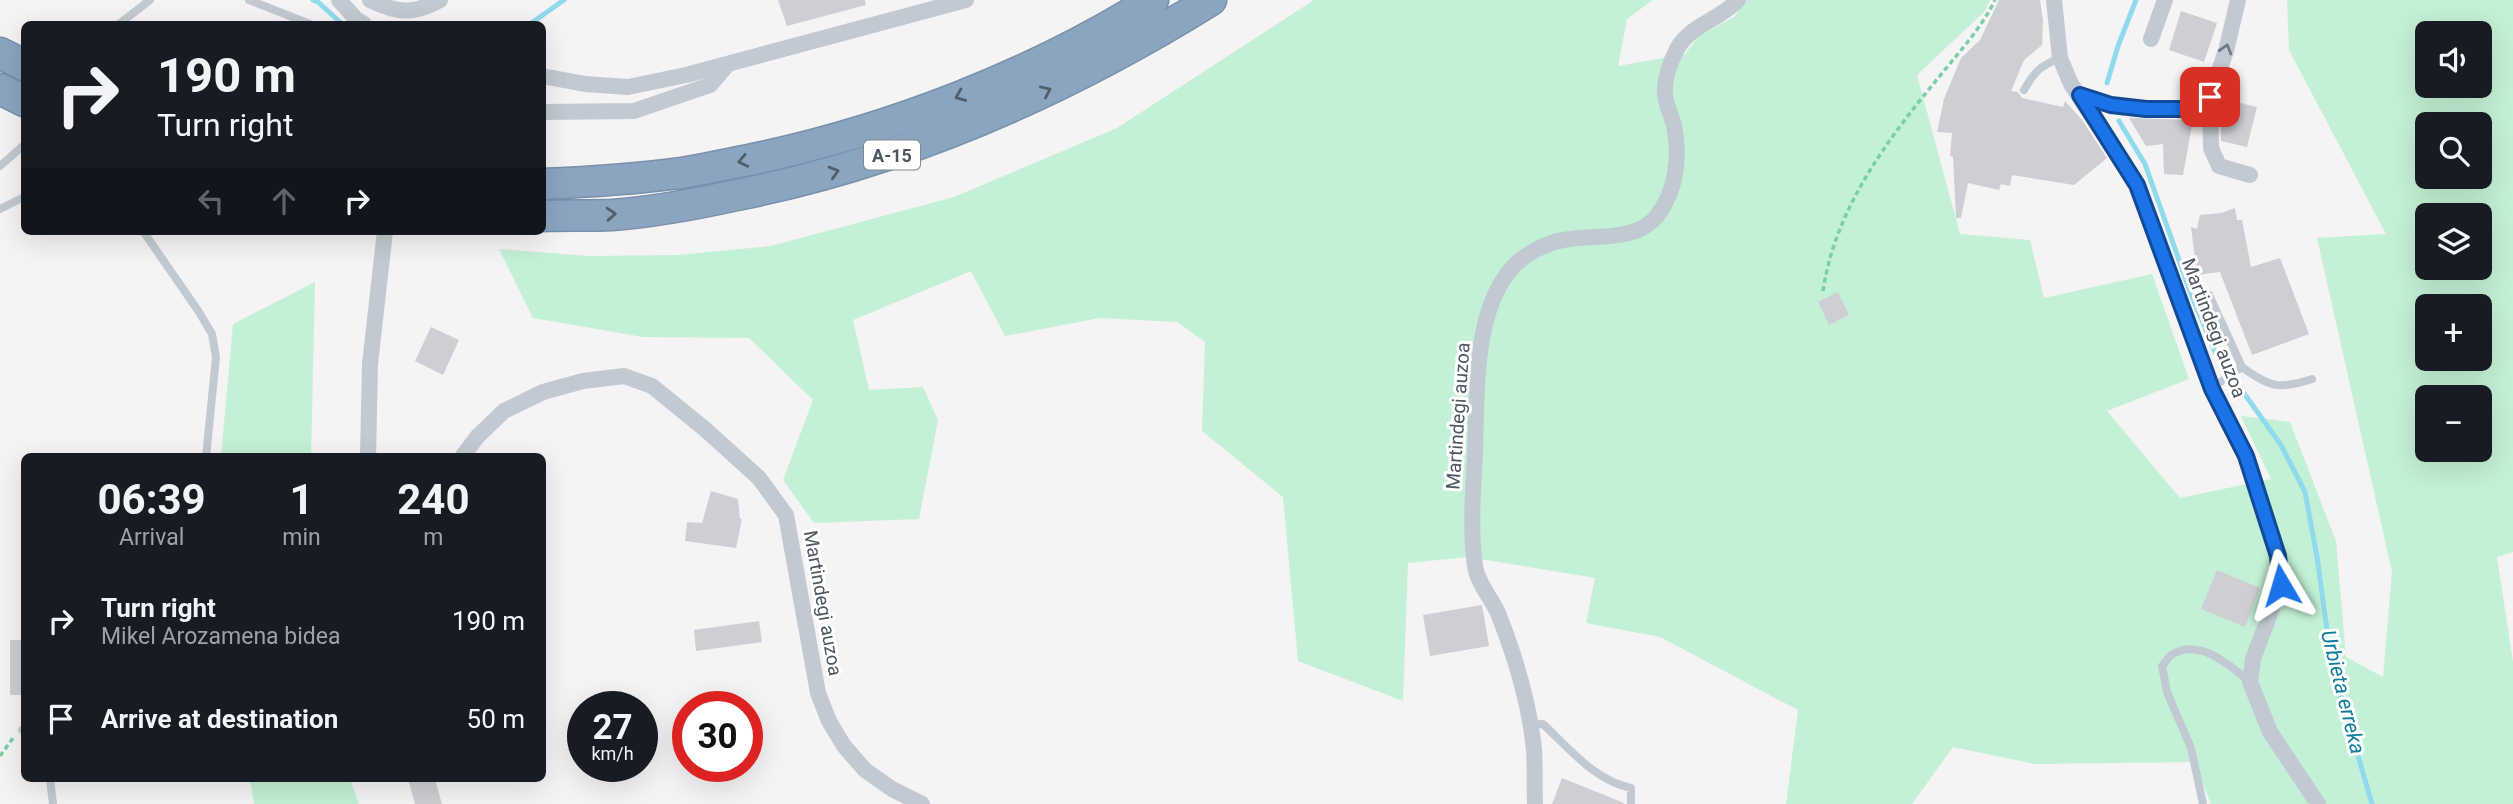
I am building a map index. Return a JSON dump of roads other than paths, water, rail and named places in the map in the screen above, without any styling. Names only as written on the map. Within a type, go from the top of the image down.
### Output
[{"type":"highway","name":"A-15","points":[[546,184],[683,173],[790,151],[878,127],[966,94],[1056,54],[1153,0]]},
{"type":"highway","name":"A-15","points":[[546,216],[612,215],[690,205],[799,183],[886,157],[985,119],[1070,80],[1160,32],[1211,0]]},
{"type":"highway","points":[[0,53],[21,64]]},
{"type":"highway","points":[[0,89],[21,100]]},
{"type":"street","points":[[339,0],[360,21]]},
{"type":"street","points":[[370,0],[411,13],[440,0]]},
{"type":"street","points":[[546,77],[628,88],[966,0]]},
{"type":"street","name":"Martindegi auzoa","points":[[1535,804],[1533,741],[1521,687],[1497,613],[1475,569],[1473,491],[1479,362],[1486,325],[1495,293],[1512,267],[1531,252],[1562,240],[1636,232],[1656,217],[1671,193],[1677,168],[1674,128],[1665,95],[1668,70],[1678,47],[1697,26],[1730,8],[1738,0]]},
{"type":"street","points":[[2151,39],[2165,0]]},
{"type":"street","points":[[2238,0],[2226,51],[2210,97],[2211,148],[2220,166],[2250,175]]},
{"type":"street","name":"Martindegi auzoa","points":[[2057,2],[2060,58],[2071,84],[2137,185],[2246,456],[2278,556],[2281,585],[2253,659],[2250,682]]},
{"type":"street","points":[[546,112],[635,111],[710,85],[728,64]]},
{"type":"street","points":[[2080,95],[2111,105],[2146,109],[2194,109],[2210,97]]},
{"type":"street","points":[[368,453],[370,364],[385,235]]},
{"type":"street","name":"Martindegi auzoa","points":[[465,453],[477,436],[503,411],[543,391],[583,381],[624,376],[652,386],[759,478],[786,514],[818,693],[829,721],[844,746],[865,770],[892,789],[922,804]]},
{"type":"street","points":[[2250,682],[2270,732],[2318,804]]},
{"type":"lane","points":[[123,21],[150,0]]},
{"type":"lane","points":[[249,0],[302,21]]},
{"type":"lane","points":[[2024,90],[2034,73],[2045,64],[2060,58]]},
{"type":"lane","points":[[0,166],[21,148]]},
{"type":"lane","points":[[0,209],[21,198]]},
{"type":"lane","points":[[146,235],[212,334],[216,356],[206,453]]},
{"type":"lane","points":[[2209,295],[2240,369],[2264,383],[2291,386],[2312,379]]},
{"type":"lane","points":[[2218,385],[2240,369]]},
{"type":"lane","points":[[2203,804],[2191,748],[2167,692],[2162,666],[2174,653],[2196,649],[2225,661],[2250,682]]},
{"type":"lane","points":[[1530,725],[1543,724],[1593,771],[1612,784],[1631,788],[1631,804]]},
{"type":"lane","points":[[50,782],[53,804]]},
{"type":"waterway","points":[[313,0],[339,21]]},
{"type":"waterway","points":[[534,21],[564,0]]},
{"type":"waterway","name":"Urbieta erreka","points":[[2107,83],[2136,0]]},
{"type":"waterway","name":"Urbieta erreka","points":[[2119,121],[2145,164],[2191,294],[2216,354],[2281,445],[2305,492],[2332,666],[2372,804]]}]
